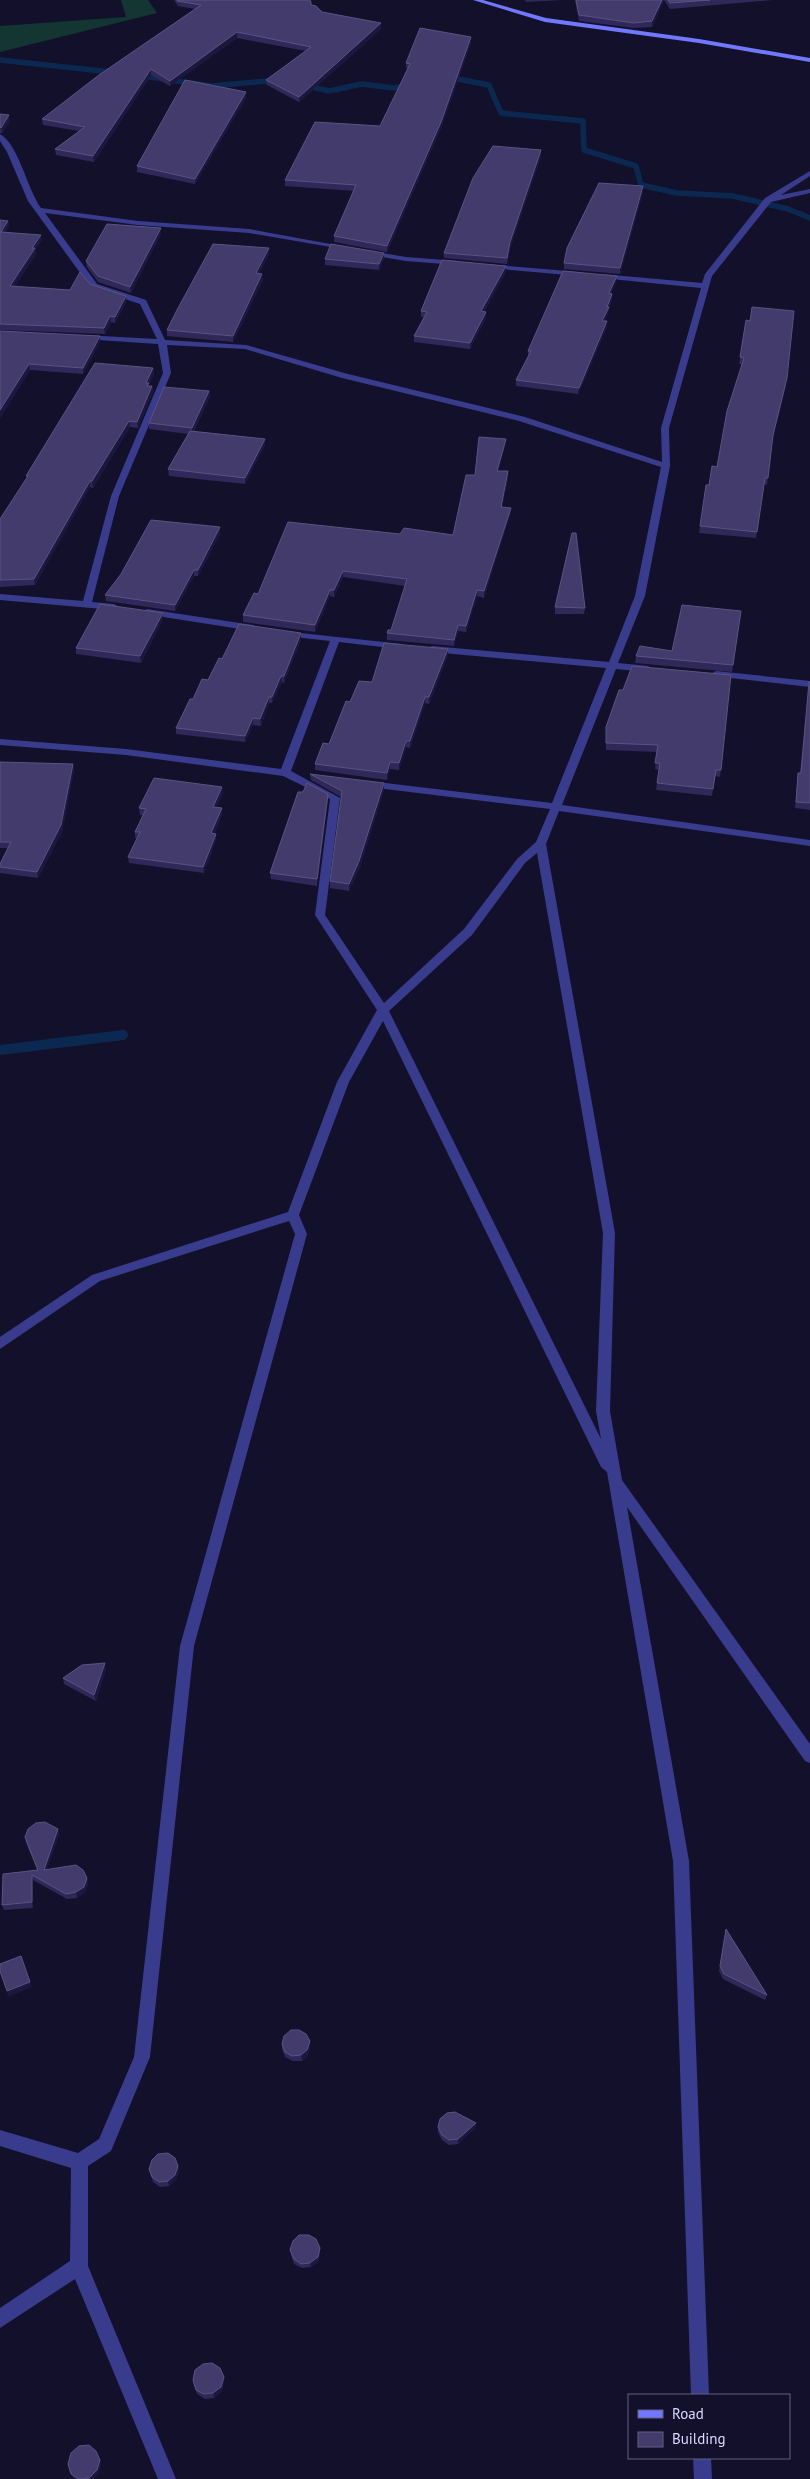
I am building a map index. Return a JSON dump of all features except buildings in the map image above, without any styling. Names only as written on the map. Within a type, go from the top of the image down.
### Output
[{"type":"street","points":[[476,0],[545,20],[699,41],[810,60]]},
{"type":"street","points":[[0,136],[11,152],[32,202],[94,286],[143,302],[162,341],[167,374],[114,496],[87,603]]},
{"type":"street","points":[[80,2162],[105,2145],[142,2057],[187,1646],[301,1234],[293,1215],[342,1082],[383,1010],[468,932],[521,861],[541,844],[640,596],[666,466],[664,428],[708,276],[768,200],[810,173]]},
{"type":"street","points":[[768,200],[810,191]]},
{"type":"street","points":[[38,210],[138,223],[250,231],[406,258],[464,264]]},
{"type":"street","points":[[484,266],[706,286]]},
{"type":"street","points":[[76,337],[162,341],[246,348],[345,376],[522,419],[666,466]]},
{"type":"street","points":[[0,597],[87,603],[335,640],[662,670]]},
{"type":"street","points":[[285,773],[335,640]]},
{"type":"street","points":[[701,672],[810,684]]},
{"type":"street","points":[[0,742],[126,752],[314,777]]},
{"type":"street","points":[[285,773],[335,798],[320,915],[383,1010],[615,1480],[810,1756]]},
{"type":"street","points":[[362,783],[556,807],[810,844]]},
{"type":"street","points":[[541,844],[609,1233],[603,1411],[681,1862],[700,2394]]},
{"type":"street","points":[[0,1344],[96,1278],[293,1215]]},
{"type":"street","points":[[0,2138],[80,2162]]},
{"type":"street","points":[[80,2162],[79,2266],[167,2479]]},
{"type":"street","points":[[0,2320],[79,2266]]},
{"type":"street","points":[[702,2459],[703,2479]]},
{"type":"green space","points":[[121,0],[148,0],[157,13],[0,52],[0,26],[126,17]]},
{"type":"waterway","points":[[0,60],[120,73]]},
{"type":"waterway","points":[[136,75],[211,86],[278,80]]},
{"type":"waterway","points":[[445,80],[453,78],[489,85],[501,113],[583,121],[584,150],[636,166],[641,185],[677,193],[733,196],[788,209],[810,218]]},
{"type":"waterway","points":[[302,85],[329,91],[362,84],[393,88],[411,85]]},
{"type":"waterway","points":[[0,1050],[123,1035]]}]
